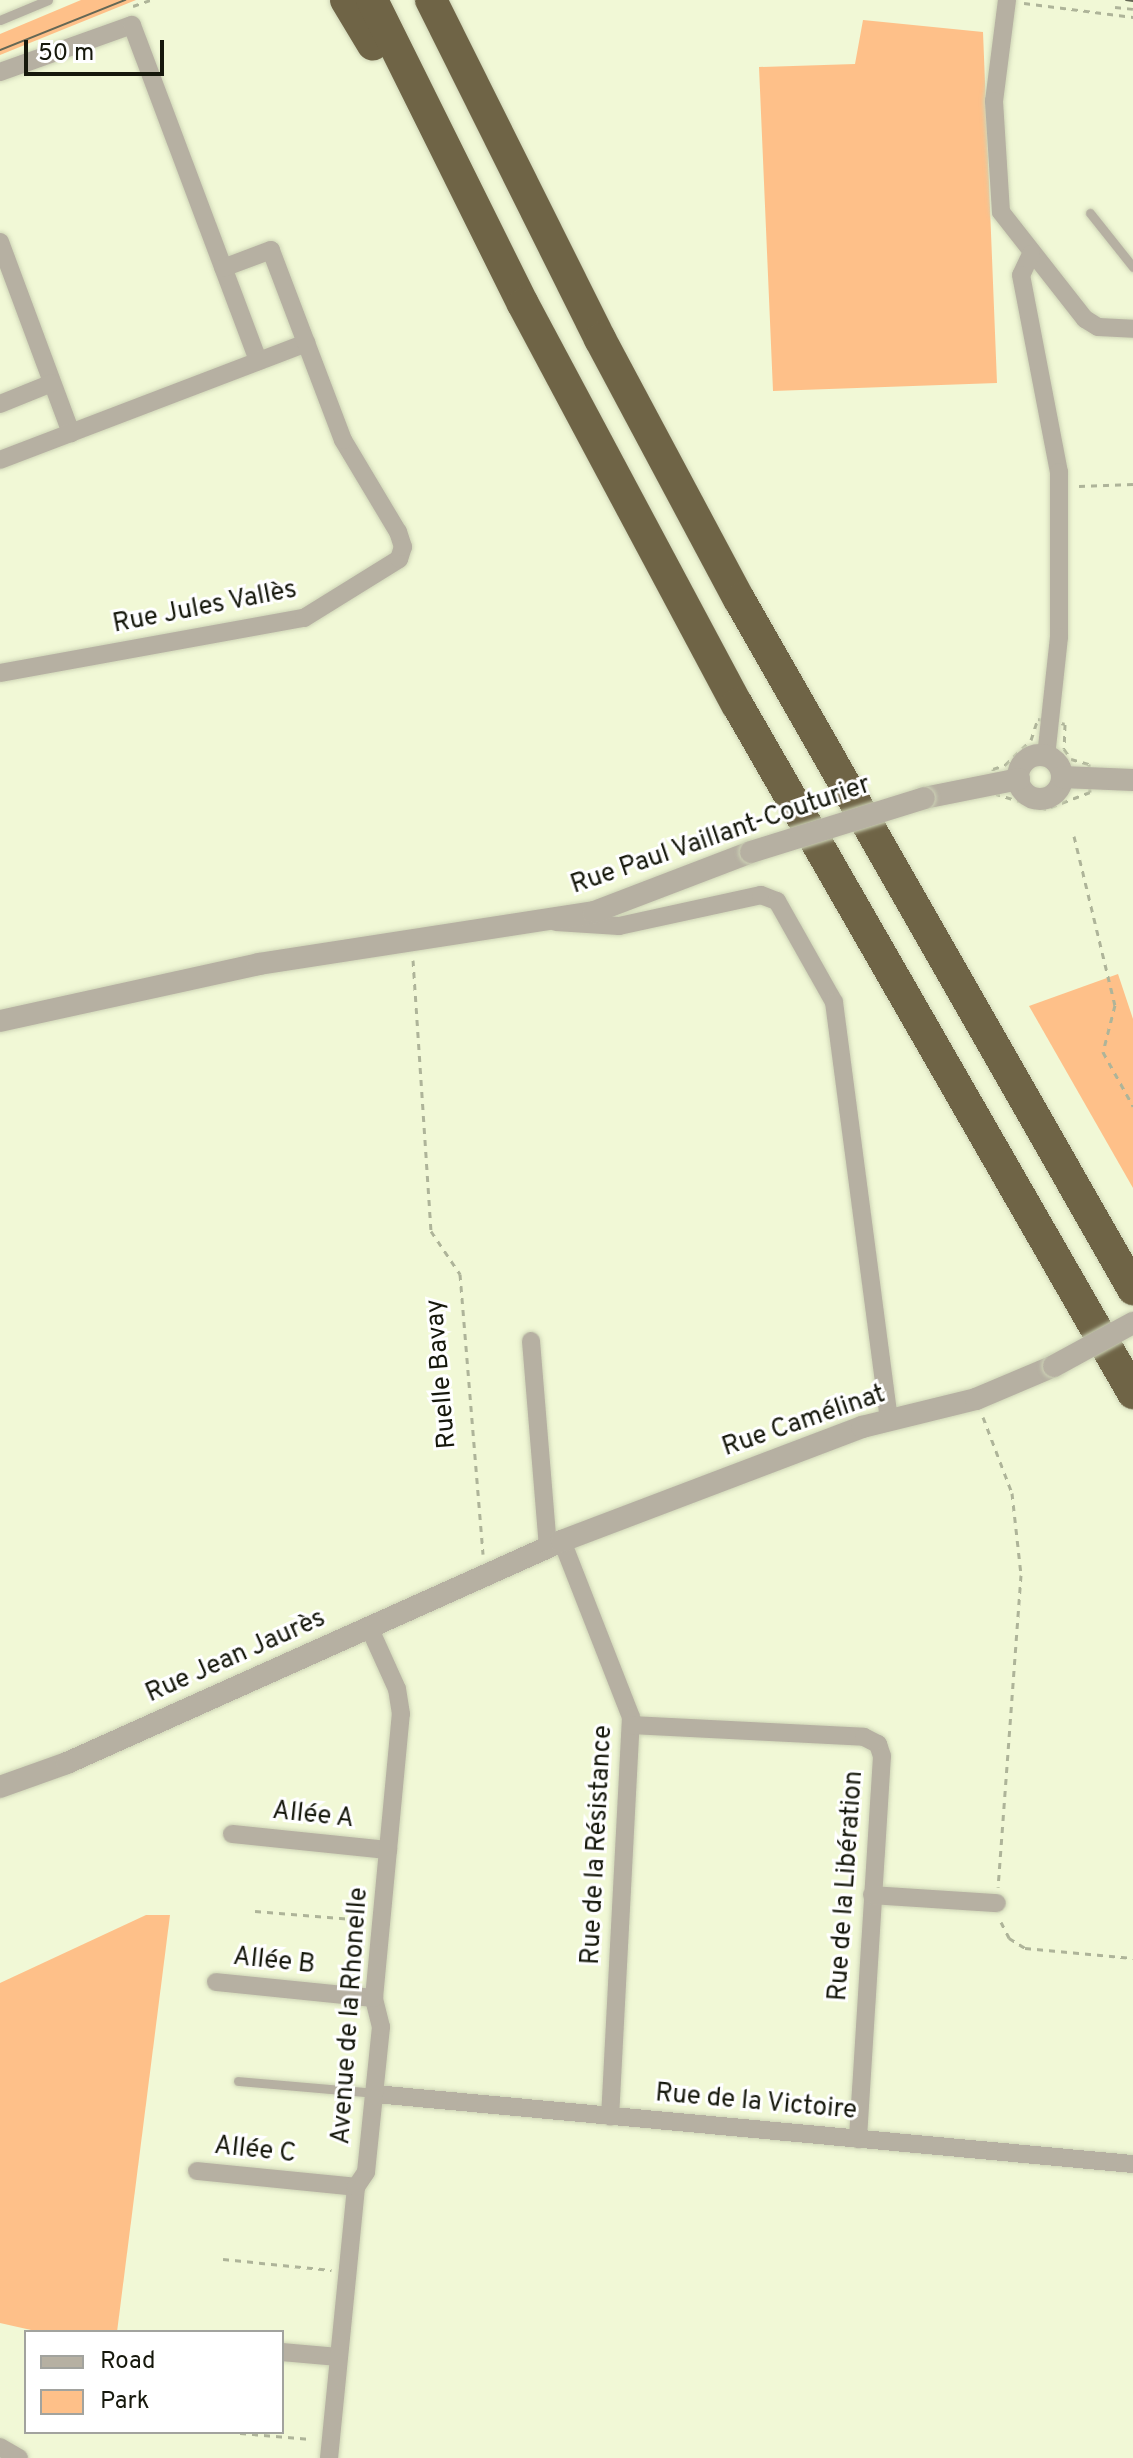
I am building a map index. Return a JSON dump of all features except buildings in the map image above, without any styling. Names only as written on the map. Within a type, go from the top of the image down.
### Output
[{"type":"highway","points":[[346,0],[381,59]]},
{"type":"highway","points":[[353,0],[456,204],[523,304]]},
{"type":"highway","points":[[372,0],[523,304],[737,704],[1133,1393]]},
{"type":"highway","points":[[431,0],[600,339],[813,732],[1133,1289]]},
{"type":"highway","points":[[452,0],[600,339]]},
{"type":"street","points":[[1007,0],[994,101],[998,197],[1004,220],[1091,324],[1133,329]]},
{"type":"street","points":[[0,72],[132,25],[258,361]]},
{"type":"street","points":[[0,242],[71,433]]},
{"type":"street","name":"Rue Jules Vallès","points":[[0,673],[304,618],[399,559],[403,547],[398,532],[346,448],[271,250],[223,268]]},
{"type":"street","points":[[1031,254],[1021,275],[1059,486],[1059,637],[1046,756]]},
{"type":"street","points":[[0,460],[306,343]]},
{"type":"street","points":[[0,404],[52,383]]},
{"type":"street","points":[[1046,756],[1056,762],[1062,777],[1055,793],[1043,798],[1027,794],[1019,779],[1027,760],[1046,756]]},
{"type":"street","points":[[1062,777],[1133,780]]},
{"type":"street","name":"Rue Paul Vaillant-Couturier","points":[[0,1021],[259,964],[545,920],[625,903],[751,852],[924,798],[1019,779]]},
{"type":"street","points":[[545,920],[605,927],[669,919],[761,895],[777,901],[834,1002],[889,1420]]},
{"type":"street","name":"Rue Camélinat","points":[[488,1572],[555,1544],[889,1420],[976,1399],[1054,1366],[1133,1323]]},
{"type":"street","points":[[531,1341],[555,1544]]},
{"type":"street","name":"Rue de la Résistance","points":[[555,1544],[631,1725],[610,2116]]},
{"type":"street","name":"Rue Jean Jaurès","points":[[0,1787],[58,1767],[488,1572]]},
{"type":"street","name":"Avenue de la Rhonelle","points":[[330,2449],[356,2187],[366,2172],[375,2094],[381,2020],[374,1998],[401,1706],[369,1627]]},
{"type":"street","name":"Rue de la Libération","points":[[631,1725],[874,1739],[882,1756],[858,2139]]},
{"type":"street","name":"Allée A","points":[[232,1834],[388,1850]]},
{"type":"street","points":[[872,1895],[997,1903]]},
{"type":"street","name":"Allée B","points":[[216,1982],[374,1998]]},
{"type":"street","name":"Rue de la Victoire","points":[[375,2094],[1133,2164]]},
{"type":"street","name":"Allée C","points":[[197,2171],[356,2187]]},
{"type":"street","points":[[284,2352],[338,2357]]},
{"type":"street","points":[[0,2447],[19,2458]]},
{"type":"lane","points":[[0,20],[48,0]]},
{"type":"lane","points":[[1090,213],[1133,267]]},
{"type":"lane","points":[[238,2081],[375,2094]]},
{"type":"path","points":[[1007,0],[1133,17]]},
{"type":"path","points":[[1115,7],[1133,9]]},
{"type":"path","points":[[1059,486],[1133,484]]},
{"type":"path","points":[[993,769],[1005,765],[1031,740],[1038,719]]},
{"type":"path","points":[[1065,724],[1064,749],[1071,759],[1089,764]]},
{"type":"path","points":[[996,794],[1046,809],[1090,792]]},
{"type":"path","points":[[1074,836],[1115,1005],[1103,1052],[1133,1106]]},
{"type":"path","name":"Ruelle Bavay","points":[[411,940],[431,1231],[460,1274],[488,1572]]},
{"type":"path","points":[[976,1399],[1005,1472],[1020,1541],[997,1903],[1009,1938],[1025,1948],[1133,1958]]},
{"type":"path","points":[[255,1911],[381,1922]]},
{"type":"path","points":[[223,2259],[347,2272]]},
{"type":"path","points":[[246,2434],[330,2449]]},
{"type":"green space","points":[[81,0],[136,0],[0,55],[0,34]]},
{"type":"green space","points":[[863,20],[983,32],[997,383],[773,391],[759,67],[855,64]]},
{"type":"green space","points":[[1118,974],[1133,1019],[1133,1188],[1029,1006]]},
{"type":"green space","points":[[146,1915],[170,1915],[117,2330],[31,2330],[0,2323],[0,1983]]},
{"type":"tram line","points":[[0,50],[125,0]]},
{"type":"tram line","points":[[1126,0],[1133,1]]}]
